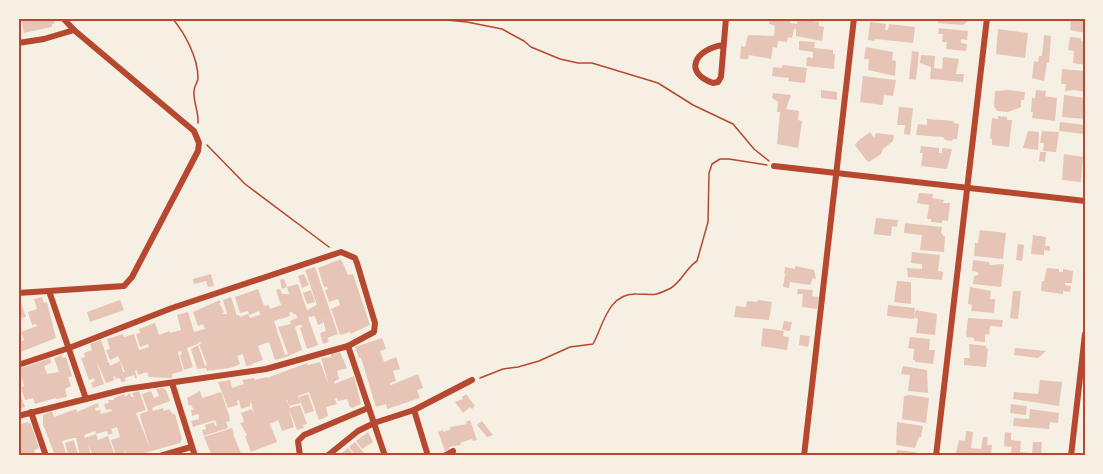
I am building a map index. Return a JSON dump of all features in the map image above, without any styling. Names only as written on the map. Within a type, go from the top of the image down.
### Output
[{"type":"street","points":[[18,293],[124,286],[129,282],[198,152],[199,143],[194,131],[74,30],[63,18]]},
{"type":"street","points":[[723,45],[710,46],[697,60],[696,68],[700,76],[713,83],[718,82],[720,77],[726,18]]},
{"type":"street","points":[[804,456],[854,18]]},
{"type":"street","points":[[936,456],[987,18]]},
{"type":"street","points":[[18,43],[44,39],[74,30]]},
{"type":"street","points":[[774,166],[1085,201]]},
{"type":"street","points":[[18,364],[69,348],[172,308],[336,253],[346,252],[355,258],[375,323],[374,332],[348,346],[266,369],[126,390],[18,416]]},
{"type":"street","points":[[50,291],[86,399]]},
{"type":"street","points":[[1071,456],[1085,334]]},
{"type":"street","points":[[348,346],[385,456]]},
{"type":"street","points":[[327,456],[358,431],[374,423],[414,410],[472,380]]},
{"type":"street","points":[[172,383],[195,456]]},
{"type":"street","points":[[300,456],[298,441],[304,435],[368,408]]},
{"type":"street","points":[[414,410],[428,456]]},
{"type":"street","points":[[31,412],[46,456]]},
{"type":"street","points":[[159,456],[191,447]]},
{"type":"street","points":[[444,456],[453,451]]},
{"type":"path","points":[[426,18],[467,22],[502,29],[531,47],[552,56],[578,63],[592,63],[658,83],[686,101],[733,124],[754,149],[774,166]]},
{"type":"path","points":[[174,19],[182,30],[197,71],[198,80],[194,94],[199,114],[198,126],[194,131],[245,184],[336,253]]},
{"type":"path","points":[[472,380],[503,369],[533,363],[570,347],[592,344],[600,326],[618,298],[635,294],[654,296],[675,285],[690,265],[697,261],[708,222],[709,173],[712,164],[720,159],[729,159],[774,166]]},
{"type":"building","points":[[21,18],[51,18],[55,23],[52,27],[24,33]]},
{"type":"building","points":[[770,18],[790,18],[790,23],[797,24],[798,18],[819,22],[819,26],[824,27],[822,41],[796,36],[796,29],[794,29],[792,38],[788,37],[787,42],[778,41],[777,48],[773,47],[771,59],[749,55],[748,59],[740,59],[741,46],[745,47],[748,35],[774,36],[775,27],[769,24]]},
{"type":"building","points":[[938,18],[971,18],[963,25],[938,23]]},
{"type":"building","points":[[1071,18],[1085,18],[1085,33],[1070,30]]},
{"type":"building","points":[[870,22],[886,24],[885,30],[888,30],[889,24],[915,27],[913,43],[868,40]]},
{"type":"building","points":[[939,28],[968,31],[967,40],[961,39],[961,43],[967,44],[966,51],[946,49],[947,42],[942,42],[943,34],[938,34]]},
{"type":"building","points":[[998,29],[1028,33],[1025,58],[996,54]]},
{"type":"building","points":[[1044,35],[1051,36],[1049,63],[1047,63],[1044,81],[1032,78],[1034,61],[1038,62],[1039,56],[1042,56]]},
{"type":"building","points":[[1070,37],[1081,38],[1081,41],[1085,41],[1085,65],[1073,63],[1074,51],[1068,50]]},
{"type":"building","points":[[799,41],[815,42],[814,48],[833,50],[834,69],[806,66],[807,57],[813,58],[813,52],[799,50]]},
{"type":"building","points":[[866,47],[893,52],[892,60],[896,61],[895,76],[868,70],[869,59],[864,59]]},
{"type":"building","points":[[912,51],[919,52],[916,80],[909,79]]},
{"type":"building","points":[[921,55],[935,56],[934,68],[942,69],[943,57],[959,59],[956,74],[964,74],[963,82],[930,79],[931,67],[920,63]]},
{"type":"building","points":[[782,65],[807,68],[805,83],[772,76],[773,67],[782,68]]},
{"type":"building","points":[[1062,69],[1085,71],[1085,92],[1065,91],[1066,84],[1061,84]]},
{"type":"building","points":[[863,76],[896,80],[893,96],[884,95],[883,105],[860,102]]},
{"type":"building","points":[[821,90],[837,92],[837,100],[821,98]]},
{"type":"building","points":[[1036,90],[1046,91],[1045,96],[1057,98],[1055,121],[1032,118],[1032,98],[1035,98]]},
{"type":"building","points":[[995,91],[1025,92],[1024,100],[1021,100],[1021,107],[1008,112],[997,111],[994,106]]},
{"type":"building","points":[[773,93],[791,95],[786,109],[799,111],[798,120],[802,121],[798,148],[777,144],[780,112],[777,112],[778,102],[772,98]]},
{"type":"building","points":[[1064,95],[1085,98],[1085,119],[1062,117]]},
{"type":"building","points":[[899,107],[913,108],[910,135],[904,134],[905,125],[897,125]]},
{"type":"building","points":[[998,116],[1012,120],[1009,147],[992,145],[990,138],[992,118],[998,119]]},
{"type":"building","points":[[927,119],[954,121],[953,123],[959,124],[957,139],[952,141],[945,140],[943,137],[916,135],[918,124],[927,125]]},
{"type":"building","points":[[1060,122],[1085,125],[1085,134],[1059,131]]},
{"type":"building","points":[[1028,131],[1039,132],[1038,150],[1023,148]]},
{"type":"building","points":[[1042,131],[1059,132],[1056,152],[1043,151],[1044,143],[1040,143]]},
{"type":"building","points":[[870,132],[874,138],[876,133],[894,135],[893,141],[883,149],[881,154],[869,162],[855,145]]},
{"type":"building","points":[[921,146],[939,148],[939,153],[942,153],[942,148],[952,149],[947,169],[921,166],[923,153],[920,153]]},
{"type":"building","points":[[1040,152],[1046,152],[1045,162],[1039,161]]},
{"type":"building","points":[[1064,154],[1083,157],[1081,182],[1062,180]]},
{"type":"building","points":[[919,193],[933,194],[932,198],[944,200],[943,203],[950,203],[948,221],[931,222],[931,219],[927,219],[929,205],[917,203]]},
{"type":"building","points":[[876,218],[898,220],[897,227],[892,226],[891,236],[874,234]]},
{"type":"building","points":[[905,223],[942,227],[941,233],[945,237],[944,252],[920,250],[922,235],[904,233]]},
{"type":"building","points":[[980,230],[1006,233],[1003,259],[974,256],[975,243],[978,243]]},
{"type":"building","points":[[1033,235],[1046,237],[1045,246],[1050,246],[1050,251],[1044,250],[1044,255],[1031,254]]},
{"type":"building","points":[[1018,244],[1024,245],[1022,261],[1016,260]]},
{"type":"building","points":[[912,252],[940,255],[938,271],[943,272],[942,280],[908,277],[907,268],[922,269],[922,264],[911,263]]},
{"type":"building","points":[[341,259],[348,275],[353,274],[370,325],[350,334],[350,332],[340,335],[331,309],[340,305],[338,299],[329,302],[325,290],[328,289],[324,287],[318,268]]},
{"type":"building","points":[[973,260],[989,262],[990,265],[1004,264],[1001,287],[973,284],[974,276],[978,275],[978,272],[972,271]]},
{"type":"building","points":[[795,266],[814,270],[816,279],[813,278],[810,285],[790,282],[789,288],[783,287],[787,274],[784,274],[785,267],[795,269]]},
{"type":"building","points":[[315,267],[338,334],[327,338],[329,342],[323,344],[320,333],[326,331],[322,317],[323,323],[318,325],[315,316],[308,317],[318,345],[307,349],[300,328],[302,325],[299,325],[295,327],[302,350],[286,357],[275,360],[269,342],[258,346],[263,360],[253,365],[246,366],[243,354],[237,356],[240,364],[230,368],[207,371],[206,368],[197,369],[191,349],[198,345],[205,366],[207,365],[199,344],[202,343],[199,342],[187,348],[193,367],[184,370],[181,351],[178,352],[183,371],[172,374],[172,378],[149,377],[147,372],[138,375],[137,370],[135,371],[137,378],[134,375],[121,382],[120,378],[116,379],[115,376],[113,377],[115,380],[106,383],[96,360],[104,384],[93,388],[91,383],[95,381],[94,378],[89,380],[81,358],[85,357],[84,353],[92,350],[90,344],[101,340],[108,361],[105,362],[109,362],[110,366],[120,361],[123,372],[125,372],[118,356],[110,360],[106,350],[110,349],[107,339],[123,334],[124,337],[134,334],[139,350],[149,347],[148,344],[140,347],[136,334],[140,333],[139,329],[155,323],[159,335],[181,330],[177,315],[188,312],[194,332],[205,329],[203,324],[198,326],[193,312],[220,300],[221,303],[219,303],[224,312],[222,314],[227,314],[223,300],[231,297],[237,316],[248,314],[250,318],[260,315],[259,311],[249,315],[248,311],[240,313],[235,297],[258,289],[264,306],[269,305],[270,309],[281,305],[276,290],[280,289],[282,294],[289,294],[287,287],[298,284],[307,310],[317,305],[305,270]],"holes":[[[289,313],[296,314],[297,318],[290,321],[291,324],[278,327],[288,354],[285,355],[274,321],[290,316]]]},
{"type":"building","points":[[1047,268],[1059,269],[1059,272],[1063,272],[1063,269],[1073,271],[1072,283],[1065,283],[1071,286],[1070,292],[1063,291],[1063,294],[1041,291]]},
{"type":"building","points":[[211,274],[214,286],[208,287],[206,281],[194,284],[193,279]]},
{"type":"building","points":[[304,274],[309,285],[302,288],[298,276]]},
{"type":"building","points":[[284,279],[287,287],[282,289],[280,280]]},
{"type":"building","points":[[897,281],[911,282],[911,304],[894,302]]},
{"type":"building","points":[[970,287],[991,291],[990,299],[995,299],[994,313],[971,311],[972,305],[968,304]]},
{"type":"building","points":[[798,289],[813,290],[812,296],[819,297],[817,309],[802,307],[803,294],[797,294]]},
{"type":"building","points":[[311,290],[315,302],[307,304],[303,293]]},
{"type":"building","points":[[1013,291],[1021,291],[1018,319],[1010,318]]},
{"type":"building","points":[[18,295],[26,317],[18,317]]},
{"type":"building","points":[[42,297],[44,303],[47,302],[56,338],[18,353],[18,344],[24,340],[22,334],[18,335],[18,323],[21,332],[37,326],[32,325],[28,312],[37,309],[34,299]]},
{"type":"building","points":[[120,300],[124,310],[90,322],[87,312]]},
{"type":"building","points":[[758,300],[772,302],[769,320],[734,317],[736,306],[746,307],[747,301],[757,302]]},
{"type":"building","points":[[888,305],[915,308],[914,316],[916,310],[937,314],[935,335],[916,333],[918,319],[914,317],[914,319],[887,316]]},
{"type":"building","points":[[968,318],[1003,320],[1002,327],[990,326],[989,335],[985,334],[985,342],[974,341],[974,338],[967,337],[966,334]]},
{"type":"building","points":[[784,321],[792,322],[790,331],[782,330]]},
{"type":"building","points":[[763,328],[784,331],[783,336],[789,337],[787,350],[761,346]]},
{"type":"building","points":[[800,335],[810,336],[808,347],[799,345]]},
{"type":"building","points":[[910,337],[930,339],[929,350],[935,350],[933,364],[913,360],[914,349],[908,348]]},
{"type":"building","points":[[382,338],[386,349],[380,351],[384,362],[396,357],[400,369],[393,371],[396,381],[390,383],[391,385],[418,374],[423,388],[417,390],[420,398],[387,409],[386,404],[376,407],[361,358],[355,347]]},
{"type":"building","points":[[969,344],[986,346],[988,349],[986,367],[964,365],[964,358],[970,358]]},
{"type":"building","points":[[1015,348],[1046,351],[1038,358],[1014,355]]},
{"type":"building","points":[[340,352],[347,368],[337,371],[339,379],[334,384],[354,376],[361,404],[352,408],[347,399],[338,401],[337,398],[335,399],[337,404],[326,407],[328,416],[319,420],[309,392],[298,396],[301,403],[289,406],[290,408],[300,405],[307,424],[303,425],[304,428],[297,430],[289,409],[294,427],[282,431],[278,420],[270,424],[277,442],[251,452],[245,436],[247,435],[240,423],[244,422],[241,413],[252,409],[255,417],[251,402],[250,406],[241,409],[239,400],[238,405],[228,408],[218,382],[230,380],[232,388],[244,384],[242,380],[267,378],[307,363],[308,365],[320,362],[329,385],[321,358],[331,357],[331,354]]},
{"type":"building","points":[[61,355],[63,358],[66,357],[72,376],[68,377],[71,386],[65,389],[67,397],[35,404],[33,398],[25,400],[21,388],[24,386],[25,389],[19,369],[50,358],[51,363],[44,366],[47,374],[59,372],[54,358]]},
{"type":"building","points":[[903,366],[927,370],[928,393],[908,391],[910,375],[901,374]]},
{"type":"building","points":[[1040,380],[1062,382],[1059,406],[1013,399],[1014,392],[1038,394]]},
{"type":"building","points":[[163,388],[170,401],[157,406],[156,404],[152,408],[153,411],[163,408],[164,411],[169,409],[175,414],[182,439],[180,443],[134,456],[127,456],[126,452],[116,456],[111,440],[120,437],[117,427],[111,429],[113,433],[108,435],[107,431],[96,434],[98,440],[108,436],[115,456],[93,456],[88,444],[91,456],[80,456],[76,438],[73,438],[62,441],[67,456],[55,456],[43,424],[43,415],[52,411],[54,417],[76,409],[77,412],[98,403],[99,407],[95,408],[96,411],[100,410],[101,414],[112,411],[111,409],[106,410],[104,404],[109,403],[108,400],[114,400],[124,394],[125,397],[130,393],[131,397],[134,397],[132,393],[139,391],[146,410],[136,413],[150,448],[140,414],[148,411],[142,394],[151,391],[154,398],[159,396],[156,389]],"holes":[[[95,431],[96,434],[85,438],[84,435]]]},
{"type":"building","points":[[18,389],[25,407],[18,409]]},
{"type":"building","points":[[200,391],[202,398],[221,392],[229,415],[230,421],[226,422],[228,428],[204,436],[202,430],[206,429],[205,425],[214,422],[215,426],[217,425],[215,420],[193,427],[191,421],[199,419],[199,415],[192,416],[191,410],[194,410],[191,405],[189,406],[187,398]]},
{"type":"building","points":[[308,394],[314,411],[305,414],[299,397]]},
{"type":"building","points":[[466,394],[475,406],[463,413],[455,402],[463,399],[462,397]]},
{"type":"building","points":[[904,396],[929,398],[926,423],[902,419]]},
{"type":"building","points":[[1011,404],[1027,406],[1026,415],[1010,413]]},
{"type":"building","points":[[1030,409],[1059,413],[1058,423],[1050,422],[1049,429],[1013,426],[1014,418],[1029,419]]},
{"type":"building","points":[[470,420],[477,440],[472,439],[460,443],[461,445],[449,447],[450,449],[445,451],[438,432],[467,424],[466,422]]},
{"type":"building","points":[[482,421],[493,435],[487,437],[477,425]]},
{"type":"building","points":[[27,422],[31,424],[39,448],[29,456],[18,456],[18,425]]},
{"type":"building","points":[[897,422],[923,426],[921,437],[915,448],[896,445]]},
{"type":"building","points":[[232,428],[242,456],[212,456],[204,437]]},
{"type":"building","points":[[966,431],[973,432],[971,448],[981,449],[983,437],[988,437],[987,445],[992,445],[991,456],[956,453],[959,440],[965,441]]},
{"type":"building","points":[[368,432],[373,442],[362,449],[356,441]]},
{"type":"building","points":[[1005,432],[1011,433],[1011,440],[1021,441],[1020,452],[1032,453],[1033,442],[1042,442],[1041,454],[1045,456],[1010,456],[1012,447],[1004,446]]},
{"type":"building","points":[[74,440],[79,456],[68,455],[65,443]]},
{"type":"building","points":[[355,442],[366,456],[356,456],[349,447]]},
{"type":"building","points":[[348,448],[355,456],[338,456]]},
{"type":"building","points":[[897,450],[915,452],[923,456],[895,456]]}]
